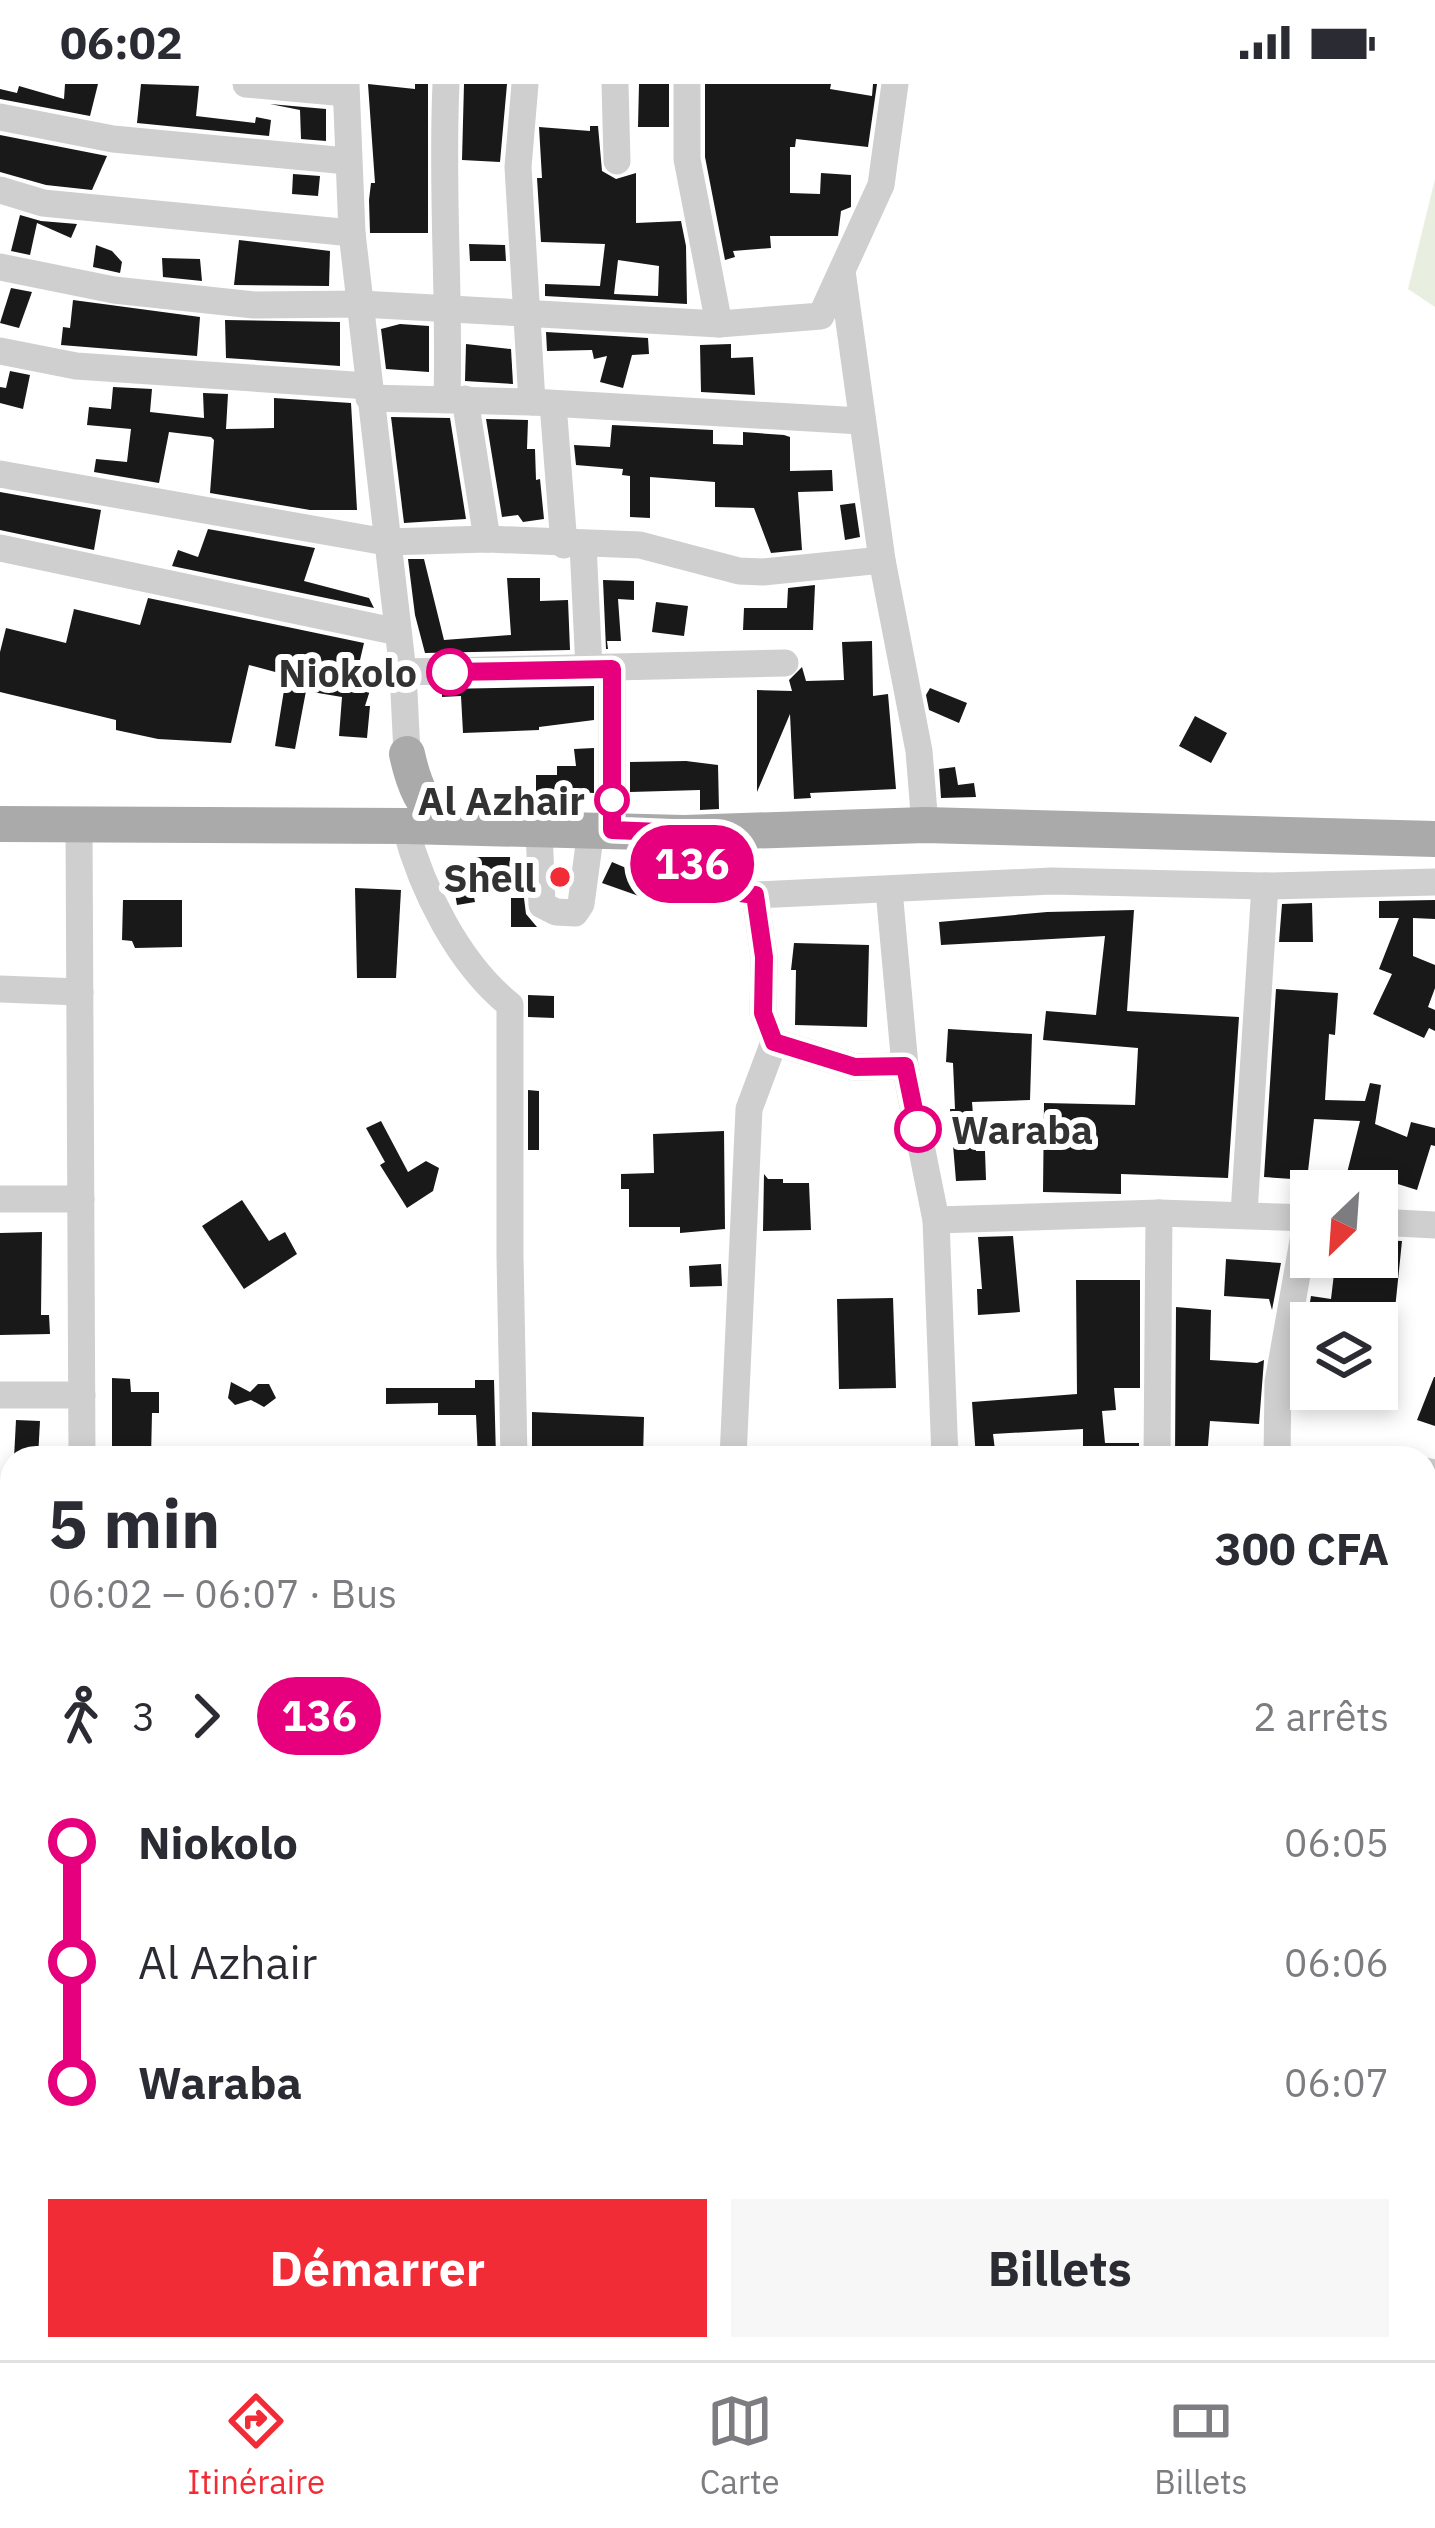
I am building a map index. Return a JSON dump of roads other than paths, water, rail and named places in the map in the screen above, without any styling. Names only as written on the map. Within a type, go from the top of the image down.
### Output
[{"type":"main road","points":[[393,826],[404,792],[407,754]]},
{"type":"main road","points":[[407,754],[414,787],[425,807],[446,827]]},
{"type":"main road","points":[[0,824],[684,833],[925,825],[1435,838]]},
{"type":"street","points":[[247,84],[346,89],[352,233],[403,672],[407,754]]},
{"type":"street","points":[[446,84],[442,169],[456,398],[488,539]]},
{"type":"street","points":[[525,84],[518,167],[526,312],[601,669],[601,830],[575,913],[542,905],[539,829]]},
{"type":"street","points":[[615,84],[617,161]]},
{"type":"street","points":[[687,84],[687,159],[718,324]]},
{"type":"street","points":[[0,267],[114,290],[254,305],[361,304],[718,324],[821,316],[881,185],[896,84]]},
{"type":"street","points":[[0,117],[112,139],[347,161]]},
{"type":"street","points":[[0,190],[44,202],[352,233]]},
{"type":"street","points":[[842,271],[882,560],[920,751],[925,825]]},
{"type":"street","points":[[0,352],[76,366],[368,392],[861,421]]},
{"type":"street","points":[[0,474],[386,542],[488,539],[640,545],[739,571],[764,572],[882,560]]},
{"type":"street","points":[[0,548],[398,632]]},
{"type":"street","points":[[403,672],[785,663]]},
{"type":"street","points":[[79,824],[82,1446]]},
{"type":"street","points":[[393,826],[461,949],[490,988],[510,1005],[514,1446]]},
{"type":"street","points":[[684,833],[695,878],[711,889],[755,895],[1052,881],[1265,886],[1435,882]]},
{"type":"street","points":[[1244,1213],[1265,886]]},
{"type":"street","points":[[889,890],[905,1066],[936,1220],[945,1446]]},
{"type":"street","points":[[734,1446],[749,1109],[774,1042],[763,1013],[764,957],[755,895]]},
{"type":"street","points":[[0,988],[80,992]]},
{"type":"street","points":[[774,1042],[855,1067],[905,1066]]},
{"type":"street","points":[[0,1198],[81,1199]]},
{"type":"street","points":[[1157,1446],[1159,1213]]},
{"type":"street","points":[[936,1220],[1159,1213],[1290,1217]]},
{"type":"street","points":[[1398,1223],[1435,1225]]},
{"type":"street","points":[[1277,1446],[1278,1382],[1298,1278]]},
{"type":"street","points":[[0,1395],[82,1395]]},
{"type":"place","name":"Niokolo","points":[[450,672]]},
{"type":"place","name":"Al Azhair","points":[[612,800]]},
{"type":"place","name":"Shell","points":[[560,877]]},
{"type":"place","name":"Waraba","points":[[918,1129]]}]
